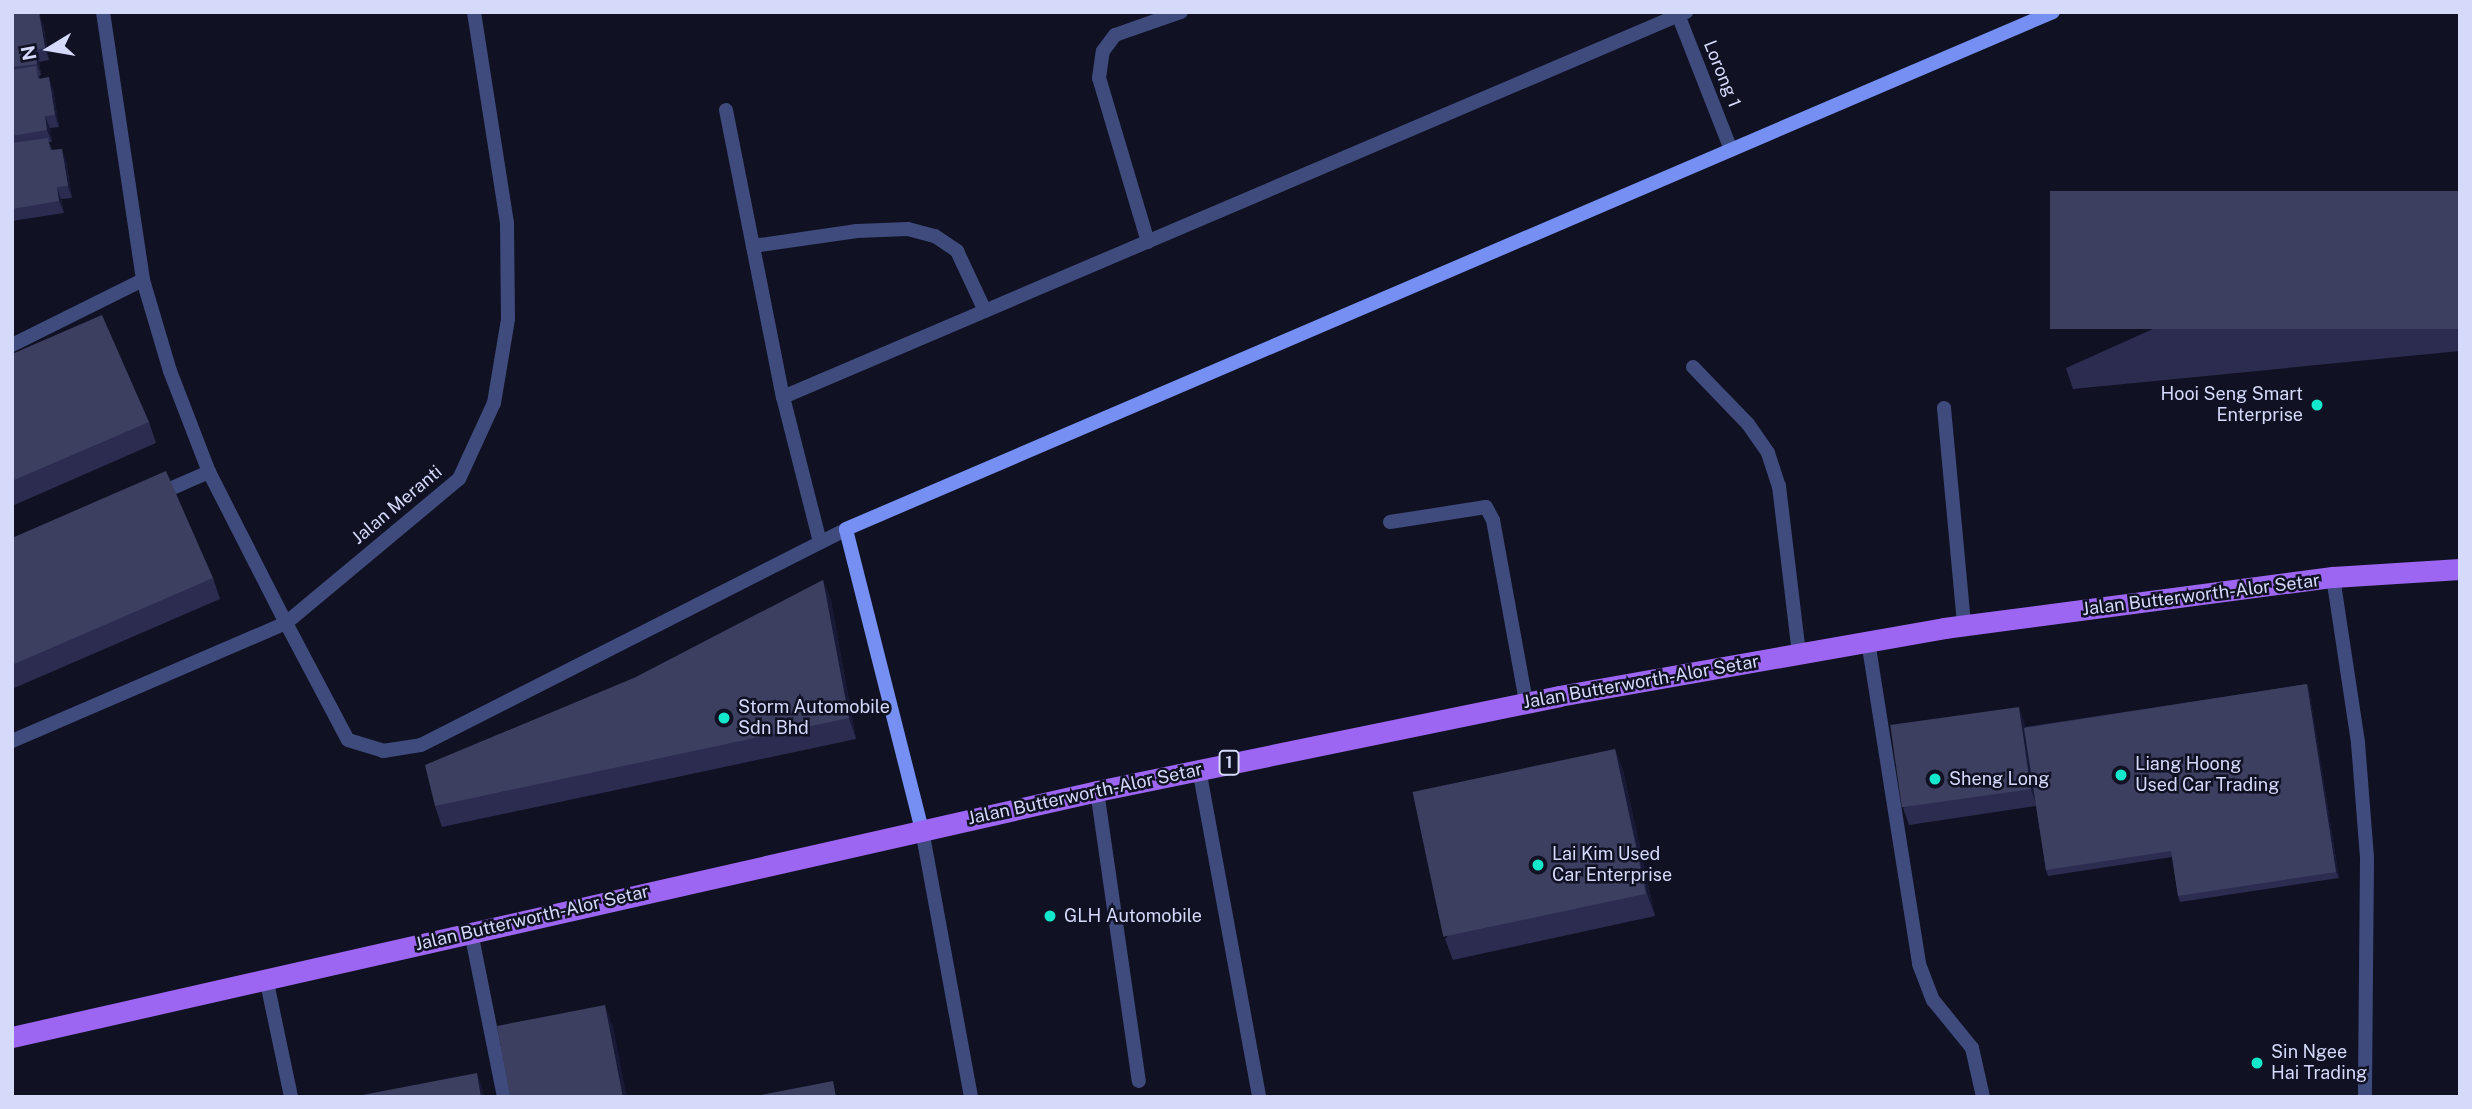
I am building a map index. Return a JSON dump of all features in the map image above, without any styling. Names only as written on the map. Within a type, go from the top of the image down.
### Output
[{"type":"main road","name":"Jalan Butterworth-Alor Setar","points":[[12,1037],[1097,791],[1526,702],[1964,625],[2333,578],[2460,569]]},
{"type":"street","points":[[103,12],[143,280],[170,371],[209,472],[348,740],[383,751],[421,745],[846,529],[1542,227],[1731,150],[2053,12]]},
{"type":"street","name":"Jalan Meranti","points":[[12,741],[286,623],[459,479],[494,402],[508,319],[507,223],[474,12]]},
{"type":"street","points":[[1148,242],[1099,78],[1103,51],[1115,35],[1180,12]]},
{"type":"street","points":[[783,397],[1680,13]]},
{"type":"street","name":"Lorong 1","points":[[1680,13],[1731,150]]},
{"type":"street","points":[[726,110],[783,397],[820,542]]},
{"type":"street","points":[[753,246],[857,231],[908,229],[934,236],[957,251],[985,311]]},
{"type":"street","points":[[12,345],[143,280]]},
{"type":"street","points":[[1693,367],[1748,424],[1768,453],[1779,486],[1799,653]]},
{"type":"street","points":[[1944,408],[1964,625]]},
{"type":"street","points":[[135,504],[209,472]]},
{"type":"street","points":[[1390,522],[1486,507],[1493,520],[1526,702]]},
{"type":"street","points":[[846,529],[922,830],[971,1097]]},
{"type":"street","points":[[2333,578],[2358,743],[2367,858],[2365,1097]]},
{"type":"street","points":[[1868,641],[1919,964],[1933,1000],[1972,1048],[1983,1097]]},
{"type":"street","points":[[1199,769],[1259,1097]]},
{"type":"street","points":[[1097,791],[1139,1081]]},
{"type":"street","points":[[471,932],[504,1097]]},
{"type":"street","points":[[267,978],[291,1097]]},
{"type":"building","points":[[12,12],[39,12],[45,48],[35,50],[37,64],[12,67]]},
{"type":"building","points":[[36,66],[38,79],[49,77],[55,115],[45,116],[47,130],[12,136],[12,70]]},
{"type":"building","points":[[48,138],[50,150],[62,149],[68,186],[57,187],[59,201],[12,209],[12,143]]},
{"type":"building","points":[[2050,191],[2460,191],[2460,329],[2050,329]]},
{"type":"building","points":[[102,315],[149,422],[12,481],[12,354]]},
{"type":"building","points":[[166,471],[213,578],[12,665],[12,538]]},
{"type":"building","name":"Storm Automobile Sdn Bhd","points":[[823,580],[849,718],[435,806],[425,765],[636,677]]},
{"type":"building","points":[[2307,684],[2336,872],[2178,896],[2171,851],[2046,870],[2024,728]]},
{"type":"building","points":[[2019,707],[2031,789],[1902,807],[1890,725]]},
{"type":"building","name":"Lai Kim Used Car Enterprise","points":[[1615,749],[1646,894],[1443,937],[1413,792]]},
{"type":"building","points":[[605,1005],[623,1097],[510,1097],[497,1026]]},
{"type":"building","points":[[477,1073],[481,1097],[352,1097]]},
{"type":"building","points":[[833,1081],[836,1097],[751,1097]]},
{"type":"place","name":"Hooi Seng Smart Enterprise","points":[[2317,405]]},
{"type":"place","name":"Storm Automobile Sdn Bhd","points":[[724,718]]},
{"type":"place","name":"Liang Hoong Used Car Trading","points":[[2121,775]]},
{"type":"place","name":"Sheng Long","points":[[1935,779]]},
{"type":"place","name":"Lai Kim Used Car Enterprise","points":[[1538,865]]},
{"type":"place","name":"GLH Automobile","points":[[1050,916]]},
{"type":"place","name":"Sin Ngee Hai Trading","points":[[2257,1063]]}]
